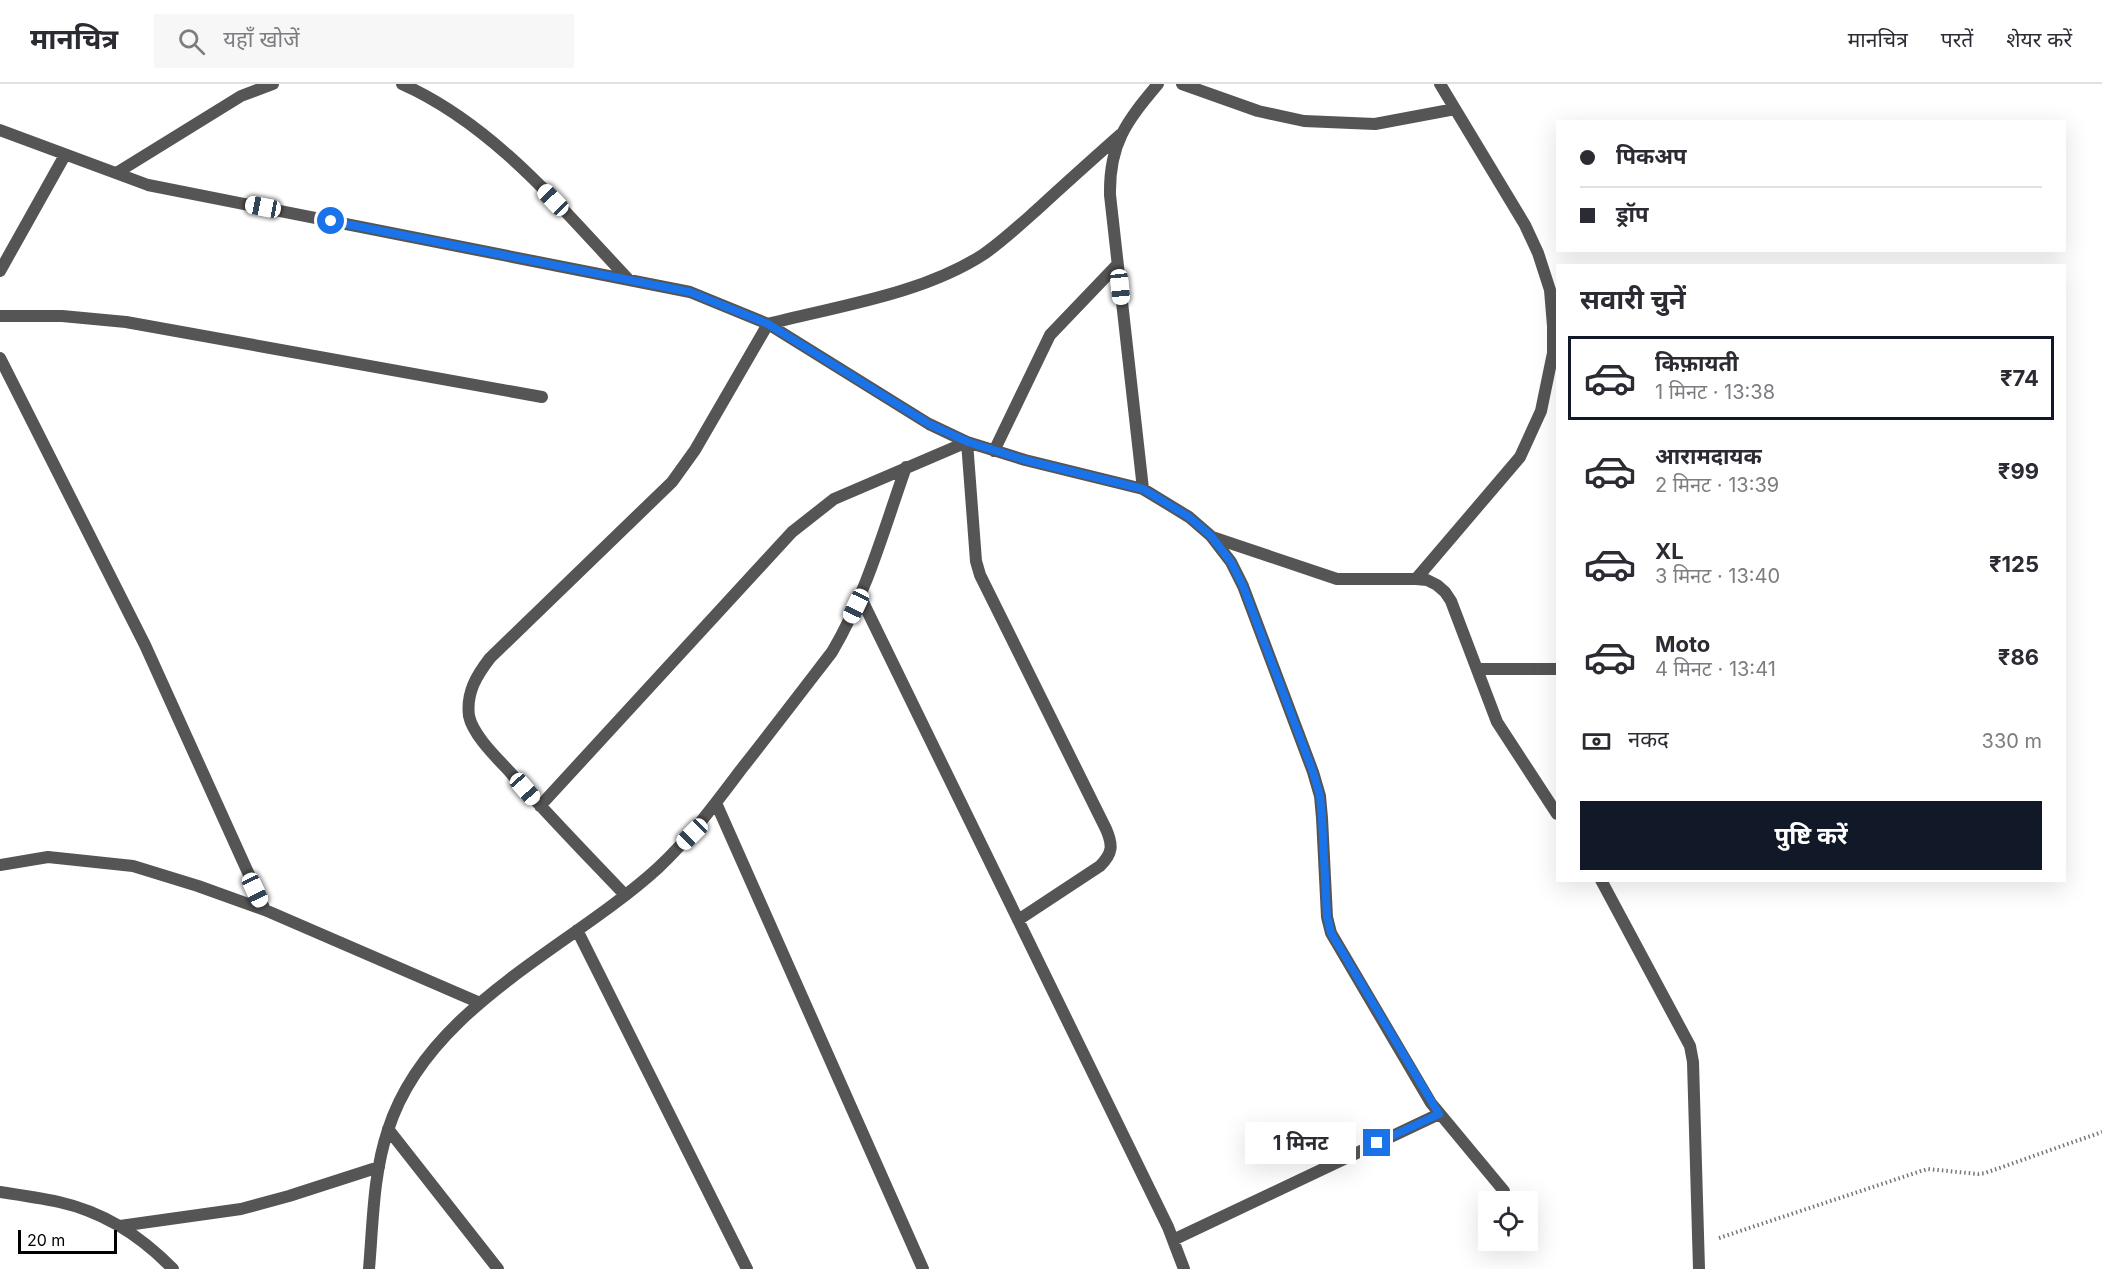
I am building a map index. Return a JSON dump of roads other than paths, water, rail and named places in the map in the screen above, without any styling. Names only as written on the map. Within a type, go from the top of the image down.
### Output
[{"type":"street","points":[[118,172],[241,96],[273,84]]},
{"type":"street","points":[[402,84],[422,93],[476,129],[523,168],[629,280]]},
{"type":"street","points":[[1143,489],[1109,178],[1112,160],[1121,134],[1136,110],[1158,84]]},
{"type":"street","points":[[1182,84],[1258,111],[1304,121],[1375,124],[1455,109]]},
{"type":"street","points":[[1416,579],[1520,457],[1541,411],[1553,353],[1550,290],[1526,225],[1440,84]]},
{"type":"street","points":[[0,130],[148,185],[690,292],[768,324],[929,424],[968,442],[994,451],[1143,489],[1189,517],[1211,536],[1231,562],[1243,586],[1313,772],[1320,796],[1327,917],[1331,933],[1439,1114],[1504,1191]]},
{"type":"street","points":[[625,895],[482,741],[470,718],[469,697],[474,678],[490,658],[672,482],[695,450],[768,324],[925,284],[954,271],[984,254],[1009,234],[1121,134]]},
{"type":"street","points":[[0,271],[65,155]]},
{"type":"street","points":[[994,451],[1050,335],[1118,265]]},
{"type":"street","points":[[0,316],[73,317],[126,322],[542,397]]},
{"type":"street","points":[[0,358],[145,645],[265,910]]},
{"type":"street","points":[[540,806],[792,532],[834,499],[968,442]]},
{"type":"street","points":[[968,442],[976,561],[980,575],[1106,829],[1112,849],[1100,866],[1018,920]]},
{"type":"street","points":[[369,1269],[376,1180],[388,1129],[406,1088],[434,1047],[480,1003],[625,895],[692,834],[832,652],[845,630],[860,596],[906,467]]},
{"type":"street","points":[[1211,536],[1337,579],[1416,579],[1427,580],[1437,585],[1451,601],[1497,722],[1556,812]]},
{"type":"street","points":[[860,596],[1173,1240],[1184,1269]]},
{"type":"street","points":[[1477,669],[1556,669]]},
{"type":"street","points":[[716,803],[923,1269]]},
{"type":"street","points":[[0,865],[48,857],[133,866],[265,910],[480,1003]]},
{"type":"street","points":[[1602,882],[1690,1046],[1693,1062],[1699,1269]]},
{"type":"street","points":[[577,930],[747,1269]]},
{"type":"street","points":[[1173,1240],[1439,1114]]},
{"type":"street","points":[[388,1129],[498,1269]]},
{"type":"street","points":[[120,1226],[241,1209],[379,1167]]},
{"type":"street","points":[[0,1192],[61,1202],[92,1212],[120,1226],[151,1247],[173,1269]]}]
